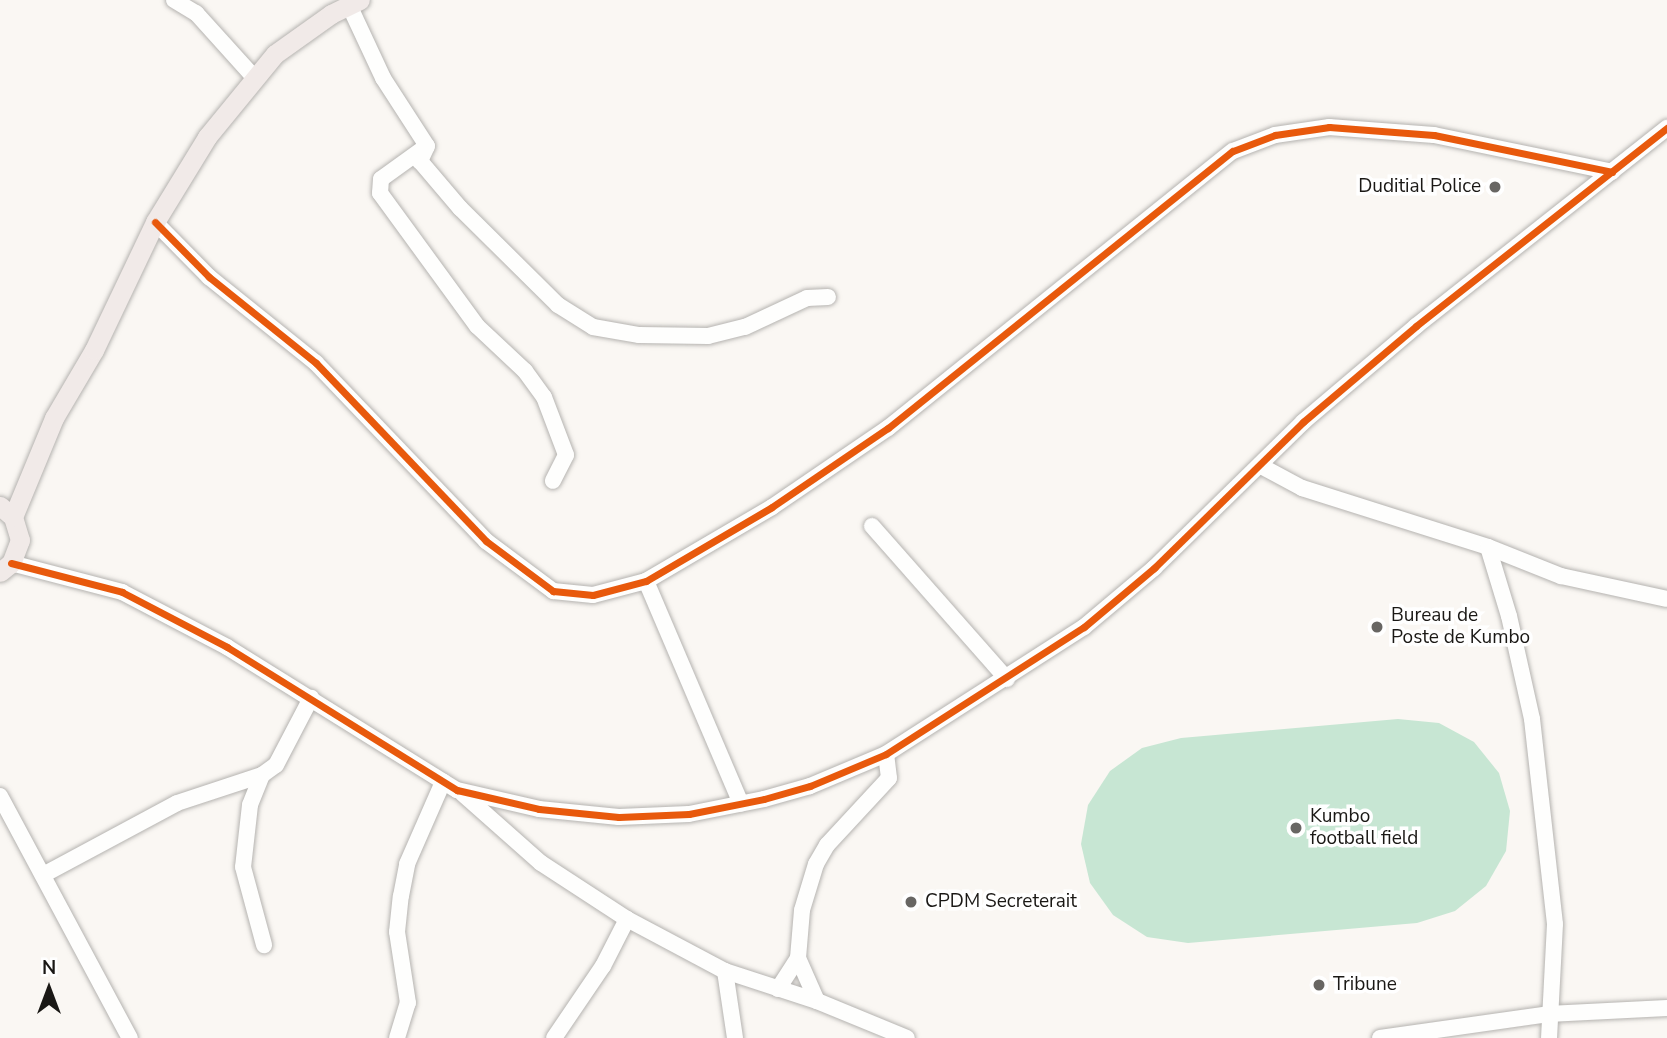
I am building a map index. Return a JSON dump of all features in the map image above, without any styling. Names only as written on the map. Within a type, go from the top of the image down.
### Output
[{"type":"main road","points":[[5,567],[20,540],[6,512],[54,418],[94,350],[155,222],[207,137],[253,76],[293,39],[354,2]]},
{"type":"street","points":[[174,0],[196,13],[253,76]]},
{"type":"street","points":[[354,2],[383,78],[427,146]]},
{"type":"street","points":[[155,222],[209,277],[316,363],[486,541],[537,582],[553,591],[593,595],[646,582],[772,507],[888,428],[1233,151],[1275,135],[1329,127],[1434,135],[1612,172]]},
{"type":"street","points":[[450,786],[539,809],[619,817],[689,814],[810,786],[886,754],[1007,679],[1084,627],[1134,585],[1261,466],[1303,422],[1416,326],[1667,128]]},
{"type":"street","points":[[427,146],[420,161],[460,208],[558,305],[593,327],[639,335],[708,336],[745,327],[807,298],[828,297]]},
{"type":"street","points":[[427,146],[381,179],[380,193],[477,326],[525,371],[544,397],[566,455],[553,481]]},
{"type":"street","points":[[1261,466],[1318,494],[1488,547],[1561,576],[1667,600]]},
{"type":"street","points":[[872,526],[1007,679]]},
{"type":"street","points":[[1488,547],[1510,616],[1532,719],[1555,924],[1548,1014],[1549,1038]]},
{"type":"street","points":[[5,567],[122,592],[227,647],[450,786],[541,863],[627,919],[725,971],[817,1001],[907,1038]]},
{"type":"street","points":[[646,582],[741,804]]},
{"type":"street","points":[[43,875],[177,803],[261,775],[276,765],[311,698]]},
{"type":"street","points":[[778,989],[798,958],[802,910],[816,864],[827,845],[889,778],[886,754]]},
{"type":"street","points":[[261,775],[250,806],[243,867],[264,945]]},
{"type":"street","points":[[397,1038],[408,1003],[397,932],[407,864],[450,786]]},
{"type":"street","points":[[0,796],[130,1038]]},
{"type":"street","points":[[554,1038],[603,966],[627,919]]},
{"type":"street","points":[[798,958],[817,1001]]},
{"type":"street","points":[[725,971],[735,1038]]},
{"type":"street","points":[[1380,1038],[1548,1014],[1667,1008]]},
{"type":"green space","name":"Kumbo football field","points":[[1398,719],[1439,723],[1474,742],[1499,773],[1510,811],[1506,851],[1486,886],[1455,911],[1417,923],[1188,943],[1147,937],[1113,915],[1090,883],[1081,844],[1088,805],[1110,771],[1142,748],[1181,738]]},
{"type":"cycle path","points":[[155,222],[209,277],[316,363],[486,541],[553,591],[593,595],[646,581],[772,507],[888,428],[1233,151],[1275,135],[1329,127],[1434,135],[1612,172]]},
{"type":"cycle path","points":[[11,563],[122,592],[227,647],[457,790],[539,809],[619,817],[689,814],[764,799],[810,786],[886,754],[1084,627],[1154,568],[1303,422],[1416,326],[1667,128]]},
{"type":"place","name":"Duditial Police","points":[[1495,187]]},
{"type":"place","name":"Bureau de Poste de Kumbo","points":[[1377,627]]},
{"type":"place","name":"Kumbo football field","points":[[1296,828]]},
{"type":"place","name":"CPDM Secreterait","points":[[911,902]]},
{"type":"place","name":"Tribune","points":[[1319,985]]}]
